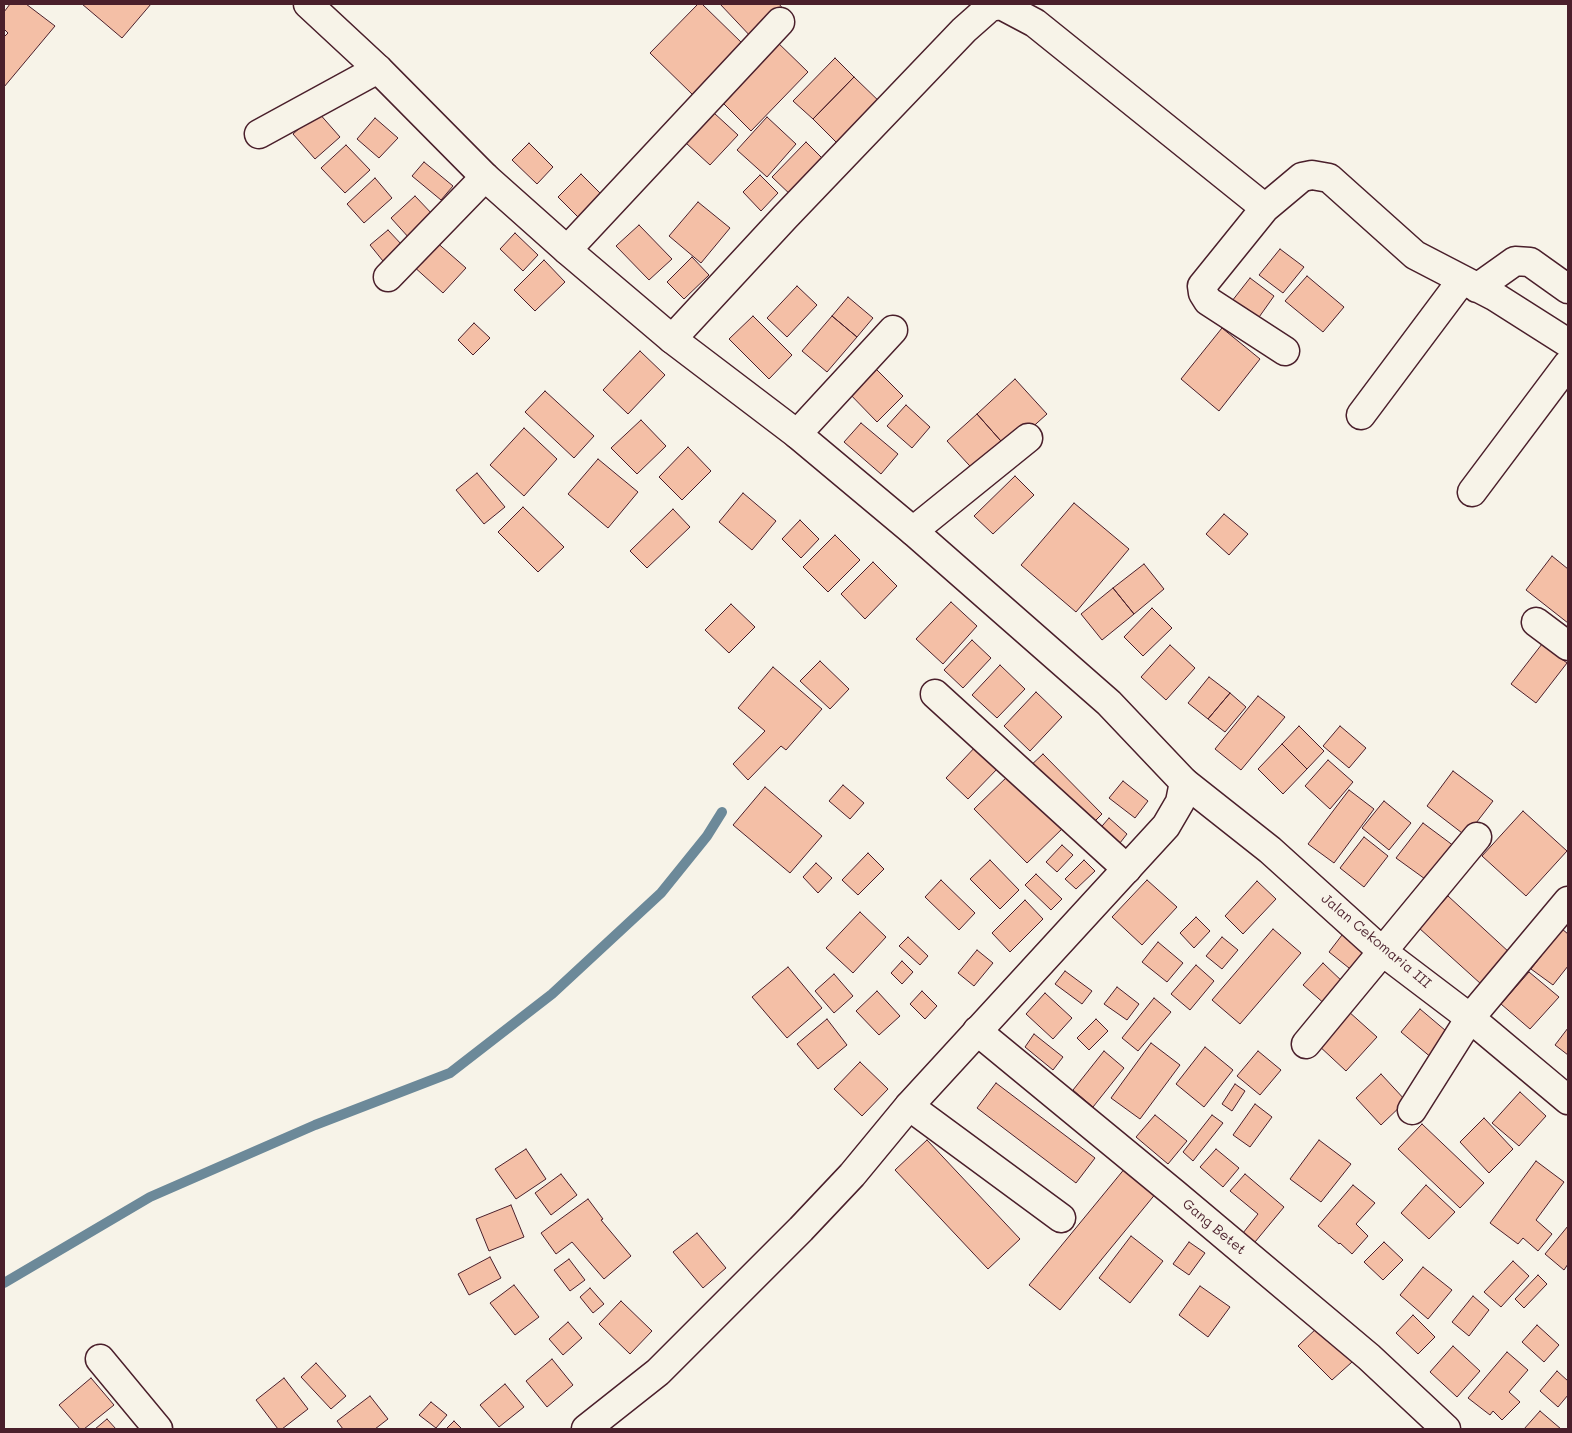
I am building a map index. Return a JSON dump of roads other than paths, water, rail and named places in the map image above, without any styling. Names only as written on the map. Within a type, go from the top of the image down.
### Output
[{"type":"street","name":"Jalan Cekomaria III","points":[[308,4],[378,69],[485,177],[567,250],[672,340],[797,434],[913,531],[1108,704],[1184,782],[1270,850],[1384,952],[1470,1018],[1568,1100]]},
{"type":"street","points":[[672,340],[785,217],[964,30],[990,7],[1000,4],[1035,23],[1246,195],[1265,208]]},
{"type":"street","points":[[567,250],[780,22]]},
{"type":"street","points":[[259,134],[378,69]]},
{"type":"street","points":[[1285,351],[1208,301],[1203,293],[1202,286],[1265,208],[1302,177],[1312,174],[1330,178],[1415,255],[1494,296],[1568,343]]},
{"type":"street","points":[[388,278],[485,177]]},
{"type":"street","points":[[1362,415],[1470,284],[1515,261],[1530,262],[1568,290]]},
{"type":"street","points":[[797,434],[893,330]]},
{"type":"street","points":[[1472,492],[1568,364]]},
{"type":"street","points":[[913,531],[1028,438]]},
{"type":"street","points":[[1536,622],[1568,646]]},
{"type":"street","points":[[935,694],[1127,869]]},
{"type":"street","points":[[586,1429],[658,1372],[801,1229],[852,1175],[909,1106],[1166,826],[1180,802],[1184,782]]},
{"type":"street","points":[[1306,1044],[1384,952],[1477,837]]},
{"type":"street","points":[[1412,1110],[1470,1018],[1568,901]]},
{"type":"street","name":"Gang Betet","points":[[977,1031],[1362,1351],[1446,1429]]},
{"type":"street","points":[[909,1106],[1061,1218]]},
{"type":"street","points":[[100,1359],[158,1429]]},
{"type":"waterway","points":[[4,1283],[150,1197],[315,1125],[450,1073],[552,994],[661,893],[707,836],[722,812]]}]
